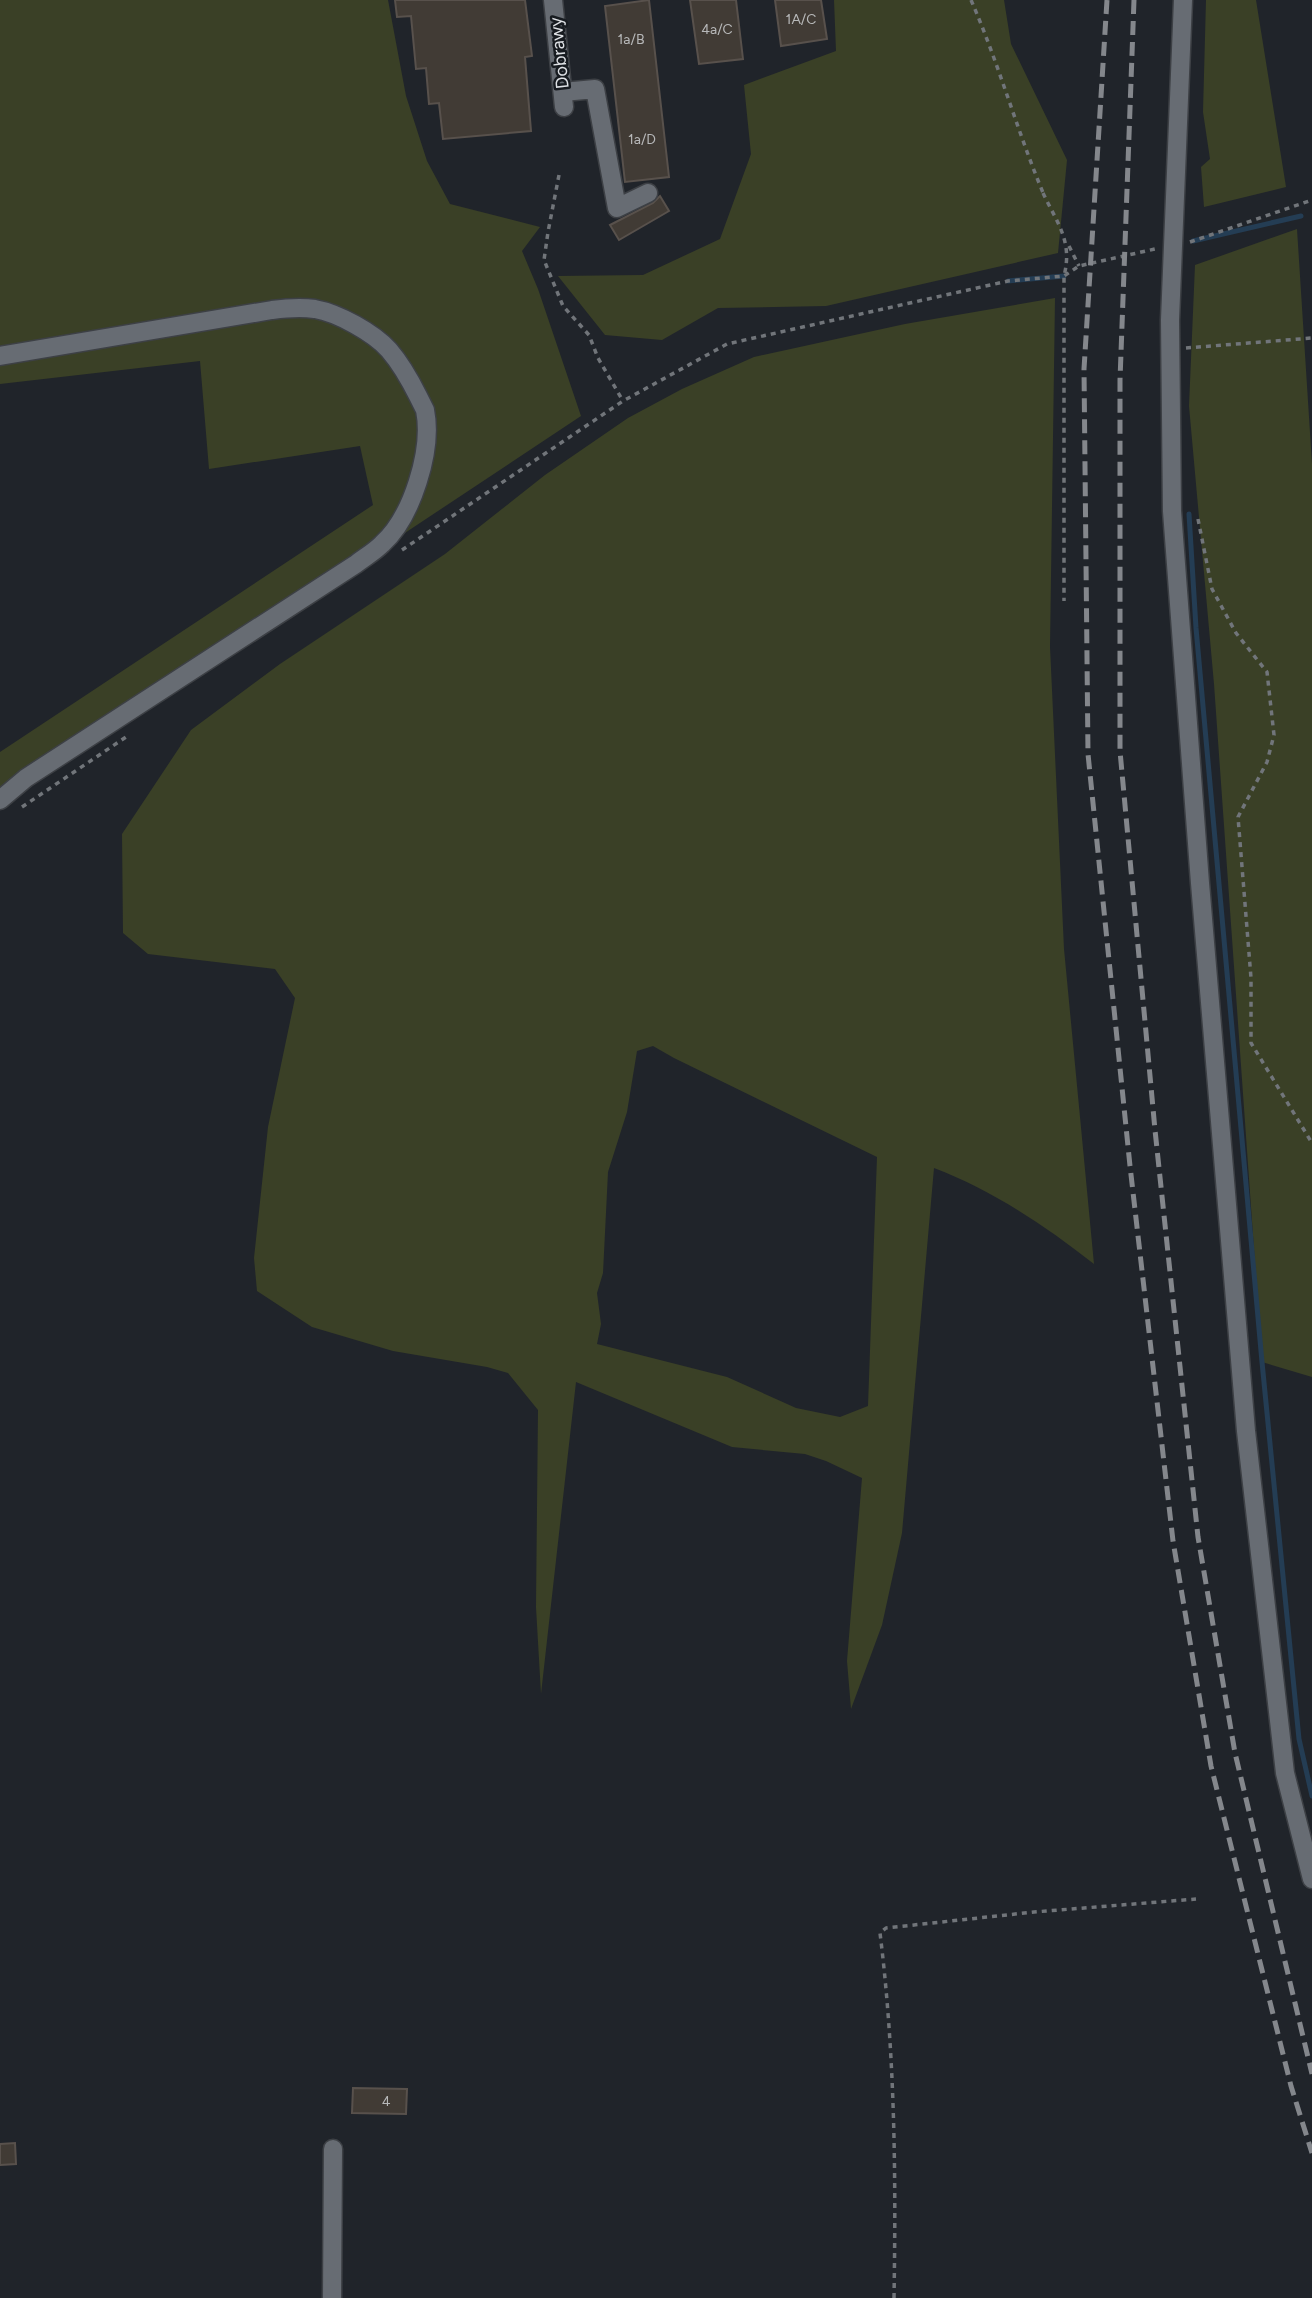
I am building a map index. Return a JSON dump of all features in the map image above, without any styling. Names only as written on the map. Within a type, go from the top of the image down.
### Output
[{"type":"street","name":"Dobrawy","points":[[553,0],[564,99],[595,89],[617,208],[648,193]]},
{"type":"street","points":[[1183,0],[1170,350],[1174,538],[1246,1431],[1285,1773],[1312,1879]]},
{"type":"street","points":[[0,356],[272,310],[293,307],[317,309],[340,317],[388,349],[409,377],[425,410],[426,447],[416,489],[404,515],[383,543],[356,564],[26,778],[0,800]]},
{"type":"street","points":[[332,2298],[333,2149]]},
{"type":"path","points":[[393,556],[623,401],[727,344],[1008,281],[1064,276],[1079,266],[1027,155],[990,44],[971,0]]},
{"type":"path","points":[[559,175],[544,260],[563,306],[589,335],[598,358],[623,401]]},
{"type":"path","points":[[1297,205],[1312,200]]},
{"type":"path","points":[[1064,601],[1064,276],[1067,242]]},
{"type":"path","points":[[1170,350],[1312,338]]},
{"type":"path","points":[[1198,519],[1213,589],[1236,633],[1267,673],[1274,736],[1267,762],[1238,817],[1251,978],[1251,1043],[1312,1143]]},
{"type":"path","points":[[14,812],[129,734]]},
{"type":"path","points":[[894,2298],[896,2158],[889,2006],[880,1933],[886,1928],[1034,1912],[1196,1899]]},
{"type":"green space","points":[[0,0],[388,0],[406,96],[427,161],[450,204],[540,227],[522,251],[538,289],[581,416],[0,802],[0,752],[373,505],[360,446],[209,469],[200,361],[0,384]]},
{"type":"green space","points":[[834,0],[1004,0],[1011,44],[1067,160],[1058,253],[826,306],[718,308],[662,340],[605,335],[558,276],[643,275],[720,239],[751,154],[744,85],[836,51]]},
{"type":"green space","points":[[1206,0],[1256,0],[1286,187],[1204,207],[1201,167],[1210,159],[1203,112]]},
{"type":"green space","points":[[1297,229],[1312,464],[1312,1377],[1262,1362],[1214,684],[1189,406],[1195,265]]},
{"type":"green space","points":[[1055,298],[1050,647],[1064,949],[1094,1264],[1018,1210],[977,1187],[934,1168],[902,1533],[882,1625],[851,1709],[847,1661],[862,1478],[805,1454],[732,1447],[576,1382],[541,1694],[536,1607],[538,1410],[508,1373],[393,1351],[312,1327],[257,1291],[254,1258],[268,1127],[295,998],[275,969],[148,954],[123,933],[122,834],[191,730],[280,664],[445,554],[545,475],[628,418],[682,389],[754,357],[905,324]],"holes":[[[653,1046],[877,1157],[868,1406],[840,1417],[796,1408],[727,1377],[597,1344],[601,1324],[597,1293],[603,1273],[608,1172],[627,1112],[637,1051]]]},
{"type":"building","points":[[395,0],[525,0],[532,56],[525,57],[531,131],[443,139],[439,103],[429,104],[426,68],[416,69],[411,16],[397,17]]},
{"type":"building","points":[[649,0],[669,177],[625,182],[605,6]]},
{"type":"building","points":[[690,0],[736,0],[743,59],[699,64]]},
{"type":"building","points":[[775,0],[821,0],[827,39],[781,46]]},
{"type":"building","points":[[660,196],[669,211],[619,240],[610,225],[653,203]]},
{"type":"building","points":[[353,2088],[407,2089],[406,2114],[352,2113]]},
{"type":"building","points":[[15,2143],[16,2164],[0,2165],[0,2144]]},
{"type":"waterway","points":[[1193,241],[1301,216]]},
{"type":"waterway","points":[[1008,281],[1064,276]]},
{"type":"waterway","points":[[1189,514],[1196,628],[1262,1362],[1299,1739],[1312,1796]]},
{"type":"railway","points":[[1107,0],[1084,369],[1088,754],[1130,1166],[1173,1541],[1211,1766],[1291,2086],[1312,2153]]},
{"type":"railway","points":[[1134,0],[1120,380],[1120,751],[1155,1130],[1198,1537],[1235,1753],[1312,2074]]}]
